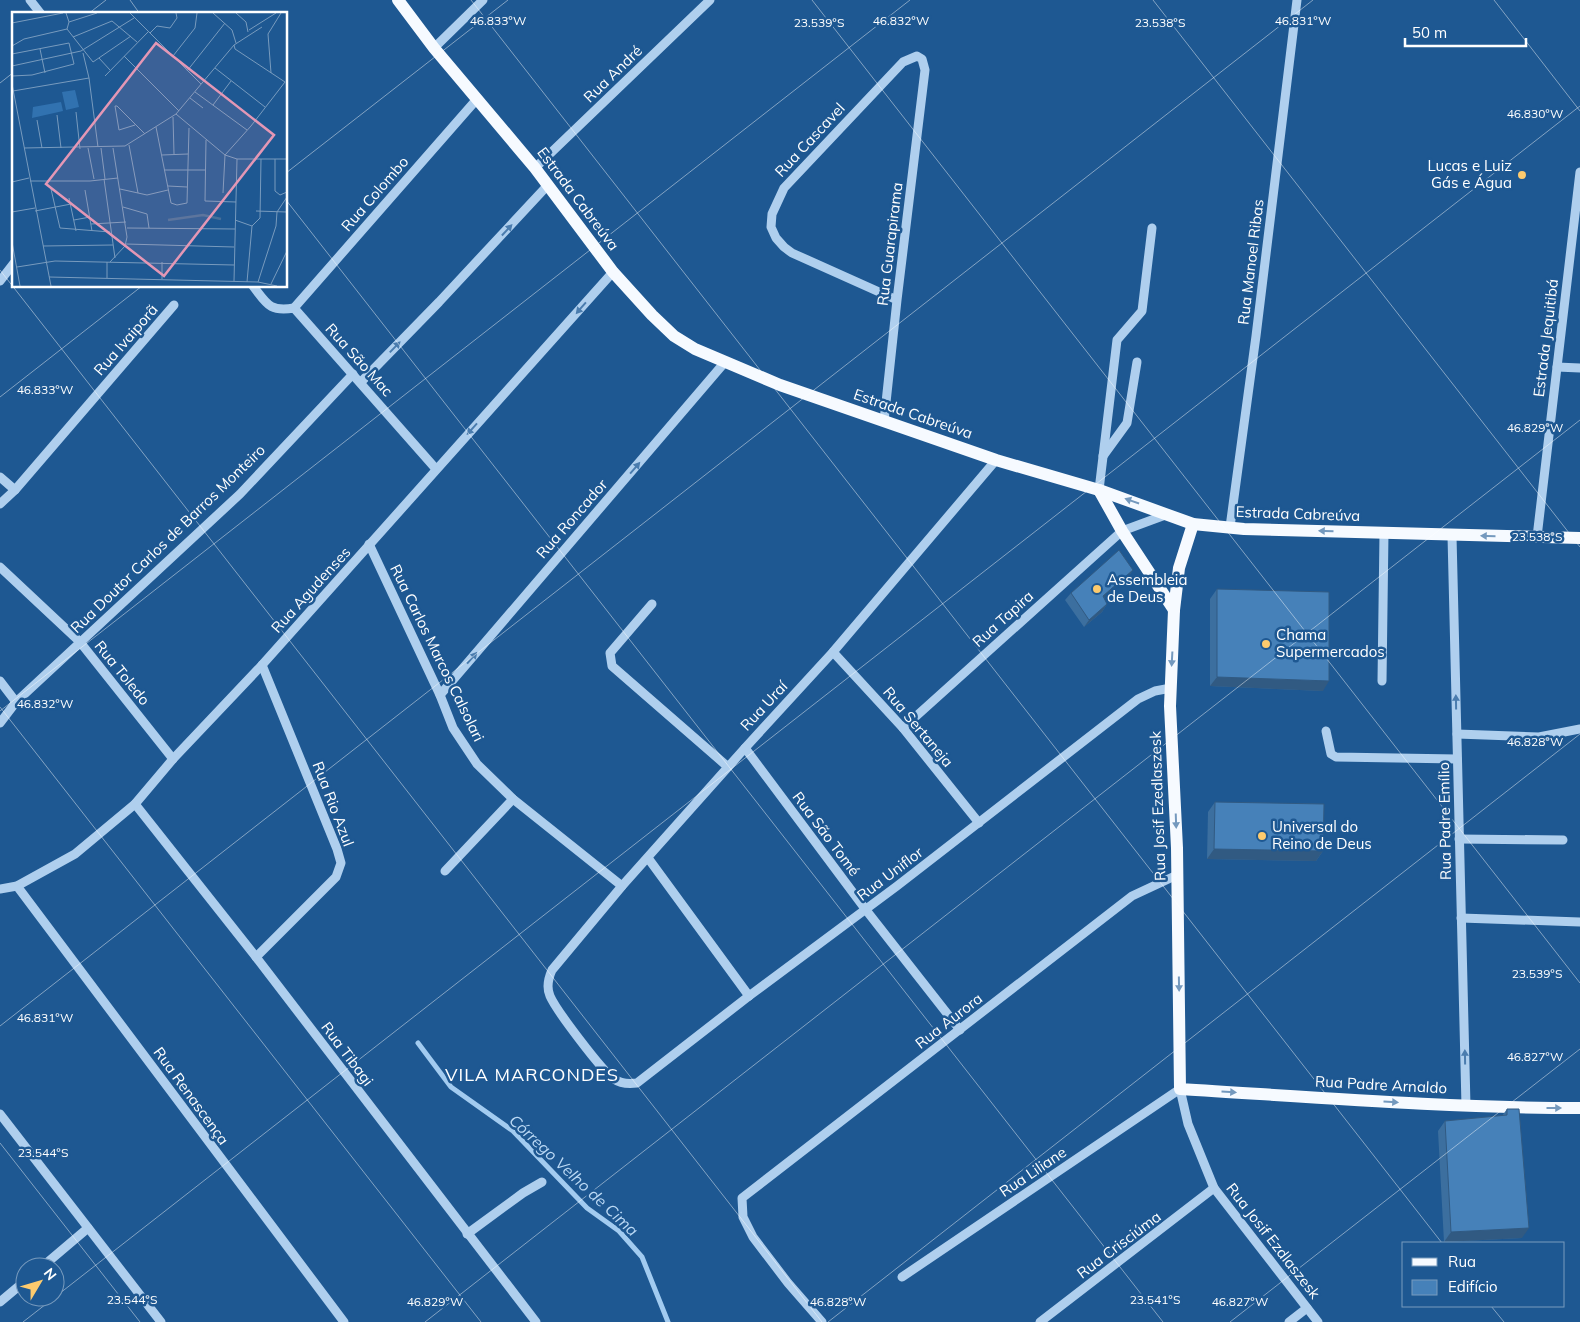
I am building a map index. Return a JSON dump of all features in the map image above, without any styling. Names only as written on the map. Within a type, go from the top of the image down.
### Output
[{"type":"main road","name":"Estrada Cabreúva","points":[[398,0],[434,48],[535,168],[613,272],[674,336],[695,349],[780,385],[996,460],[1099,490],[1193,524],[1452,536],[1580,538]]},
{"type":"main road","points":[[1099,490],[1122,531],[1174,610]]},
{"type":"main road","name":"Rua Josif Ezedlaszesk","points":[[1180,1089],[1177,875],[1170,688],[1174,610],[1179,568],[1193,524]]},
{"type":"main road","name":"Rua Padre Arnaldo","points":[[1180,1089],[1466,1106],[1518,1113],[1580,1108]]},
{"type":"street","points":[[30,0],[39,12]]},
{"type":"street","points":[[434,48],[483,0]]},
{"type":"street","name":"Rua André","points":[[535,168],[710,0]]},
{"type":"street","name":"Rua Manoel Ribas","points":[[1230,527],[1256,336],[1297,0]]},
{"type":"street","name":"Rua Cascavel","points":[[897,300],[792,253],[776,238],[771,227],[772,214],[784,188],[904,62],[918,56],[922,59],[925,70]]},
{"type":"street","name":"Rua Guarapirama","points":[[884,421],[925,70]]},
{"type":"street","name":"Rua Colombo","points":[[294,308],[477,99]]},
{"type":"street","name":"Estrada Jequitibá","points":[[1537,537],[1580,172]]},
{"type":"street","points":[[361,382],[439,302],[547,186]]},
{"type":"street","points":[[1099,490],[1117,340],[1142,311],[1152,228]]},
{"type":"street","points":[[0,281],[12,266]]},
{"type":"street","name":"Rua Agudenses","points":[[0,889],[17,886],[75,854],[134,804],[613,272]]},
{"type":"street","points":[[255,288],[270,307],[281,310],[294,308]]},
{"type":"street","name":"Rua Ivaiporã","points":[[0,504],[174,305]]},
{"type":"street","name":"Rua São Mac","points":[[294,308],[436,469]]},
{"type":"street","name":"Rua Roncador","points":[[440,695],[725,362]]},
{"type":"street","points":[[1103,456],[1127,423],[1138,362]]},
{"type":"street","points":[[1556,367],[1580,368]]},
{"type":"street","name":"Rua Doutor Carlos de Barros Monteiro","points":[[0,723],[16,702],[240,494],[353,374]]},
{"type":"street","name":"Rua Uraí","points":[[626,1084],[616,1080],[607,1072],[571,1027],[550,996],[547,981],[552,970],[622,886],[833,652],[996,460]]},
{"type":"street","points":[[0,477],[14,490]]},
{"type":"street","points":[[1122,531],[1168,514]]},
{"type":"street","name":"Rua Tapira","points":[[903,728],[1122,531]]},
{"type":"street","points":[[1382,681],[1384,533]]},
{"type":"street","name":"Rua Padre Emílio","points":[[1452,536],[1466,1106]]},
{"type":"street","name":"Rua Carlos Marcos Calsolari","points":[[369,544],[454,728],[477,764],[513,799],[622,886]]},
{"type":"street","name":"Rua Toledo","points":[[0,567],[80,642],[173,759]]},
{"type":"street","points":[[652,604],[610,653],[612,666],[728,767]]},
{"type":"street","name":"Rua Sertaneja","points":[[833,652],[903,728],[979,823]]},
{"type":"street","name":"Rua Rio Azul","points":[[256,957],[336,877],[341,863],[262,664]]},
{"type":"street","points":[[0,681],[16,702]]},
{"type":"street","name":"Rua Uniflor","points":[[626,1084],[636,1083],[749,996],[866,910],[1138,699],[1155,691],[1170,688]]},
{"type":"street","points":[[1456,734],[1539,738],[1580,729]]},
{"type":"street","points":[[1326,732],[1331,754],[1336,757],[1457,759]]},
{"type":"street","name":"Rua São Tomé","points":[[745,748],[866,910],[960,1030]]},
{"type":"street","points":[[445,871],[513,799]]},
{"type":"street","name":"Rua Tibagi","points":[[134,804],[256,957],[536,1322]]},
{"type":"street","points":[[1459,839],[1563,840]]},
{"type":"street","points":[[648,858],[749,996]]},
{"type":"street","name":"Rua Aurora","points":[[822,1322],[788,1283],[753,1237],[743,1217],[742,1198],[1132,896],[1177,875]]},
{"type":"street","name":"Rua Renascença","points":[[17,886],[344,1322]]},
{"type":"street","points":[[1461,918],[1580,922]]},
{"type":"street","name":"Rua Josif Ezdlaszesk","points":[[1180,1089],[1188,1124],[1214,1188],[1318,1322]]},
{"type":"street","name":"Rua Liliane","points":[[902,1276],[1180,1089]]},
{"type":"street","points":[[0,1114],[161,1322]]},
{"type":"street","points":[[467,1234],[523,1193],[542,1182]]},
{"type":"street","name":"Rua Crisciúma","points":[[1040,1322],[1214,1188]]},
{"type":"street","points":[[54,1257],[88,1228]]},
{"type":"street","points":[[0,1302],[15,1289]]},
{"type":"street","points":[[1289,1322],[1307,1308]]},
{"type":"building","name":"Assembleia de Deus","points":[[1119,550],[1133,570],[1103,596],[1107,604],[1089,620],[1071,593]]},
{"type":"building","name":"Chama Supermercados","points":[[1217,589],[1329,592],[1329,681],[1217,677]]},
{"type":"building","name":"Universal do Reino de Deus","points":[[1215,802],[1324,804],[1323,851],[1214,849]]},
{"type":"building","points":[[1507,1109],[1519,1109],[1529,1228],[1451,1232],[1445,1121],[1507,1115]]},
{"type":"waterway","name":"Córrego Velho de Cima","points":[[418,1043],[451,1087],[513,1131],[587,1208],[619,1231],[642,1257],[668,1322]]},
{"type":"place","name":"Lucas e Luiz Gás e Água","points":[[1522,175]]},
{"type":"place","name":"Assembleia de Deus","points":[[1097,589]]},
{"type":"place","name":"Chama Supermercados","points":[[1266,644]]},
{"type":"place","name":"Universal do Reino de Deus","points":[[1262,836]]},
{"type":"district","name":"VILA MARCONDES","points":[[532,1075]]}]
